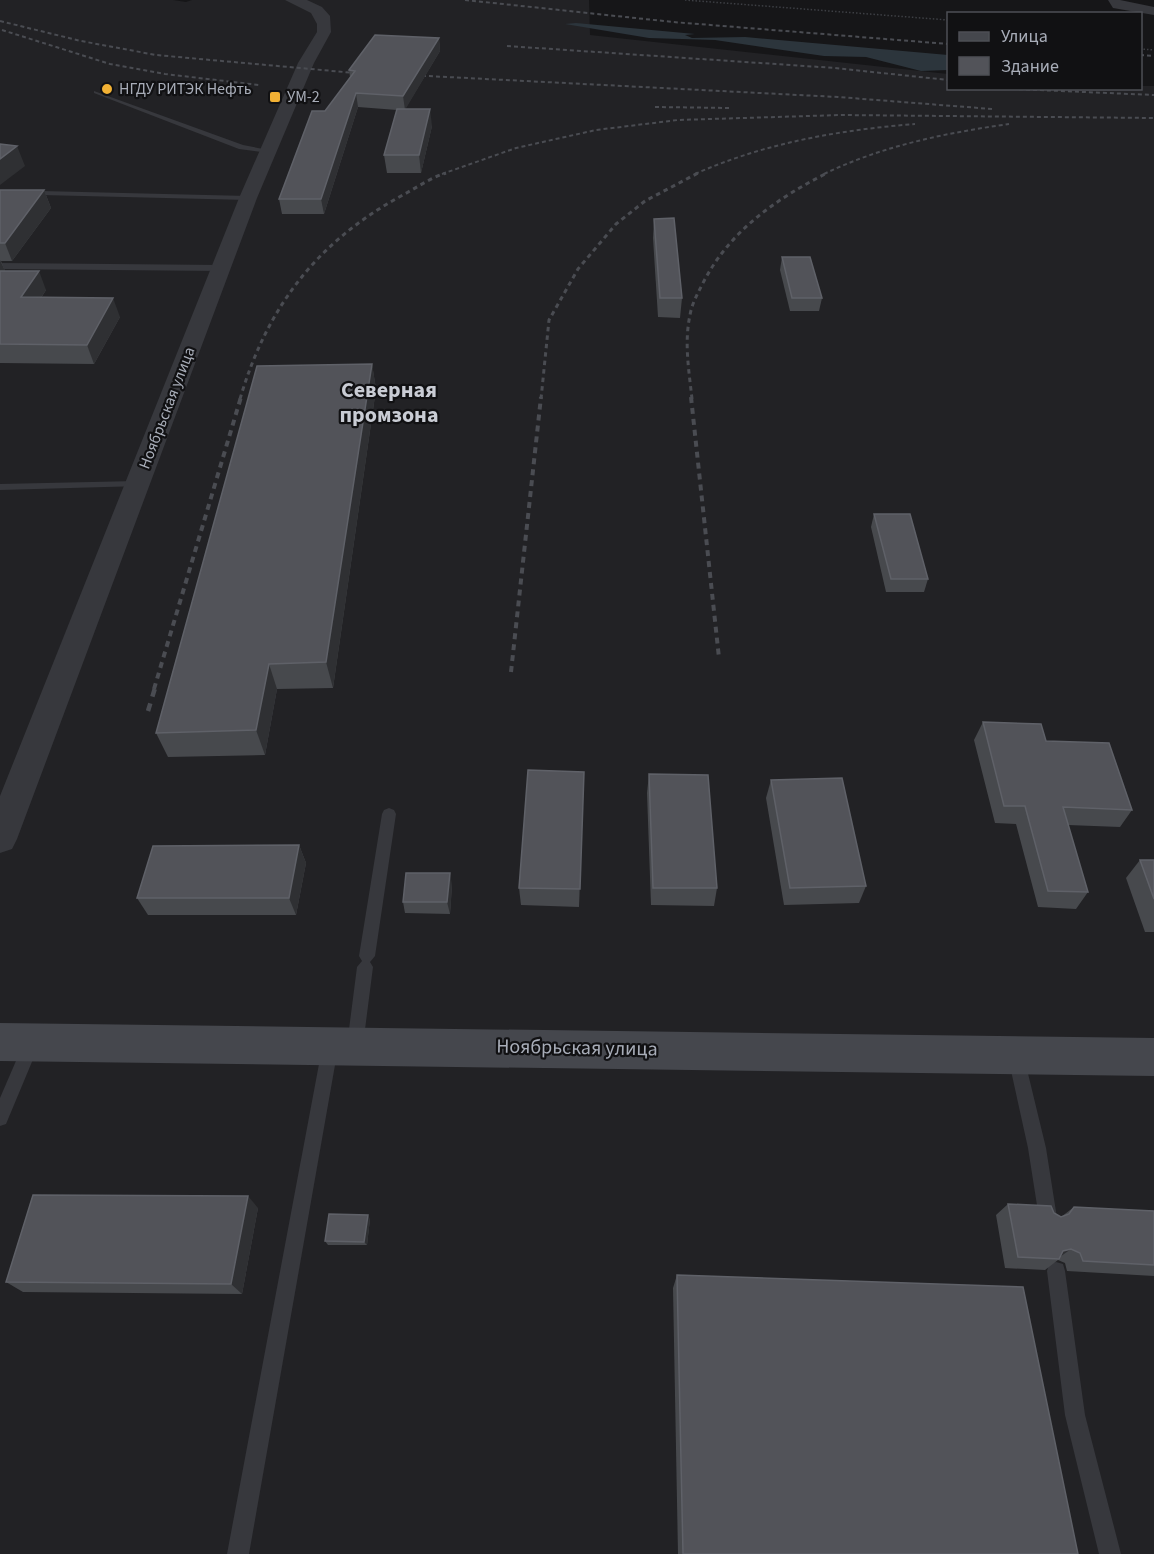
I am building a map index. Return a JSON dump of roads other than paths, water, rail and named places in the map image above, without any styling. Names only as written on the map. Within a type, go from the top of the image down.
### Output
[{"type":"main road","name":"Ноябрьская улица","points":[[16,1043],[343,1044],[1154,1057]]},
{"type":"street","name":"Ноябрьская улица","points":[[0,839],[248,198],[306,63],[319,46],[325,21],[322,12],[315,7],[291,0]]},
{"type":"street","points":[[1114,0],[1117,5],[1154,11]]},
{"type":"lane","points":[[96,92],[242,147],[269,150]]},
{"type":"lane","points":[[0,192],[248,198]]},
{"type":"lane","points":[[0,266],[221,267]]},
{"type":"lane","points":[[0,487],[137,484]]},
{"type":"lane","points":[[238,1554],[343,1044],[366,961],[389,814]]},
{"type":"lane","points":[[0,1118],[16,1043]]},
{"type":"lane","points":[[1016,1055],[1048,1218]]},
{"type":"lane","points":[[1056,1270],[1075,1415],[1110,1554]]},
{"type":"railway","points":[[465,0],[673,22],[947,44]]},
{"type":"railway","points":[[0,21],[81,41],[156,55],[366,74]]},
{"type":"railway","points":[[2,30],[110,64],[165,74],[259,85]]},
{"type":"railway","points":[[507,46],[835,68],[947,80]]},
{"type":"railway","points":[[1142,55],[1154,56]]},
{"type":"railway","points":[[408,75],[838,97],[992,109]]},
{"type":"railway","points":[[1038,90],[1154,95]]},
{"type":"railway","points":[[655,107],[731,108]]},
{"type":"railway","points":[[442,174],[516,148],[596,130],[678,120],[841,115],[1154,118]]},
{"type":"railway","points":[[695,174],[775,146],[830,134],[915,124]]},
{"type":"railway","points":[[824,174],[891,148],[1009,124]]},
{"type":"railway","points":[[240,399],[251,366],[281,306],[320,256],[371,214],[423,183],[446,173]]},
{"type":"railway","points":[[541,399],[549,320],[578,269],[616,224],[645,201],[698,173]]},
{"type":"railway","points":[[692,399],[688,326],[692,306],[704,281],[727,246],[741,231],[773,205],[827,173]]},
{"type":"railway","points":[[154,689],[241,397]]},
{"type":"railway","points":[[511,672],[541,397]]},
{"type":"railway","points":[[691,397],[719,658]]},
{"type":"railway","points":[[148,711],[155,688]]},
{"type":"place","name":"НГДУ РИТЭК Нефть","points":[[107,89]]},
{"type":"place","name":"УМ-2","points":[[275,97]]},
{"type":"district","name":"Северная промзона","points":[[389,402]]}]
